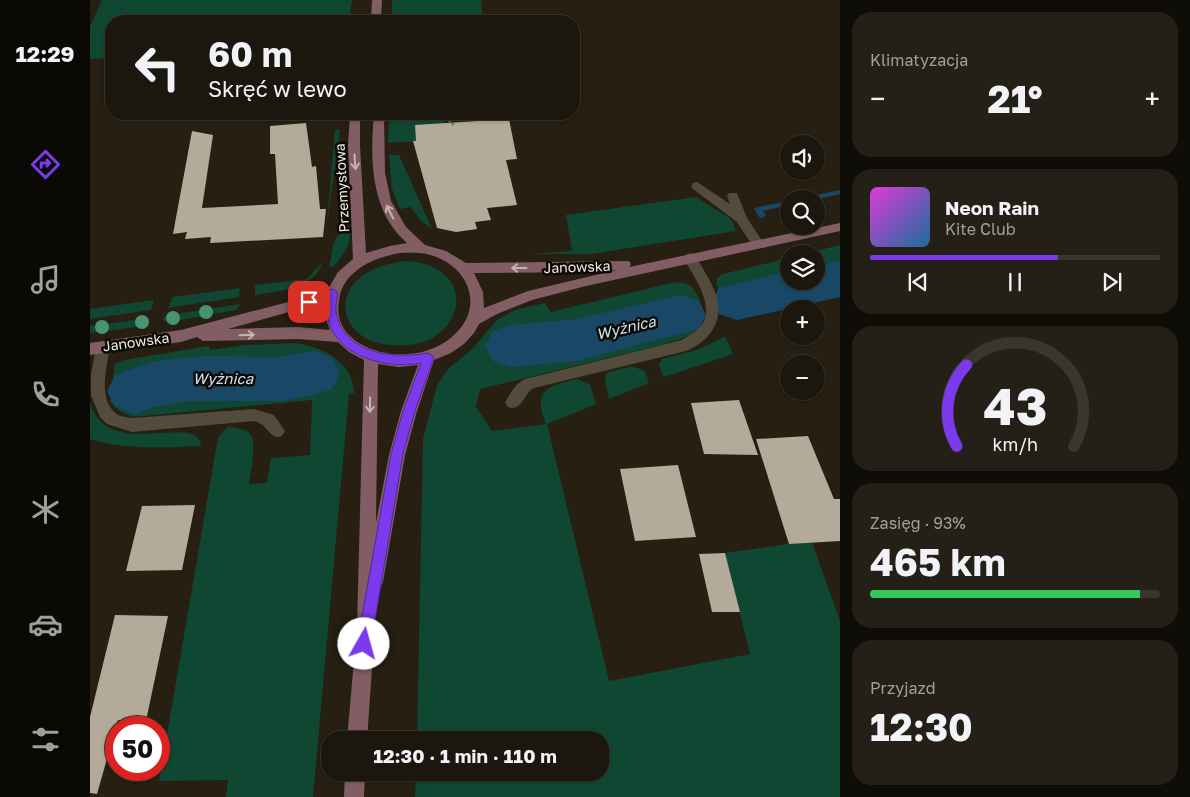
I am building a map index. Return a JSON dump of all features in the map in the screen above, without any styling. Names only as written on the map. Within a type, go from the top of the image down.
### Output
[{"type":"main road","points":[[376,15],[377,0]]},
{"type":"main road","name":"Przemysłowa","points":[[355,120],[354,146],[360,261]]},
{"type":"main road","points":[[379,120],[379,178],[386,204],[399,228],[422,249]]},
{"type":"main road","name":"Janowska","points":[[476,320],[494,307],[513,300],[690,258],[840,227]]},
{"type":"main road","points":[[400,248],[422,249],[442,254],[464,268],[473,279],[479,299],[476,320],[470,330],[452,346],[428,357],[409,361],[389,360],[359,351],[342,337],[332,320],[330,311],[333,293],[343,275],[360,261],[379,252],[400,248]]},
{"type":"main road","name":"Janowska","points":[[464,268],[598,267],[690,258]]},
{"type":"main road","name":"Janowska","points":[[181,336],[309,302],[333,293]]},
{"type":"main road","name":"Janowska","points":[[96,348],[181,336],[298,333],[342,337]]},
{"type":"main road","points":[[358,731],[366,626],[371,356]]},
{"type":"main road","points":[[366,626],[397,454],[409,411],[428,357]]},
{"type":"main road","points":[[354,797],[355,781]]},
{"type":"street","points":[[697,186],[741,218]]},
{"type":"street","points":[[732,196],[741,218],[759,245]]},
{"type":"street","points":[[513,403],[523,386],[530,383],[686,345],[701,336],[713,317],[712,302],[690,258]]},
{"type":"street","points":[[96,348],[99,399],[103,410],[113,419],[132,425],[254,415],[266,417],[272,422],[277,431]]},
{"type":"path","points":[[449,120],[454,125]]},
{"type":"green space","points":[[102,0],[352,0],[350,15],[105,15],[105,58],[90,59],[90,26]]},
{"type":"green space","points":[[392,0],[481,0],[482,15],[392,15]]},
{"type":"green space","points":[[389,120],[442,120],[449,126],[415,125],[416,141],[388,143]]},
{"type":"green space","points":[[335,130],[340,130],[327,224]]},
{"type":"green space","points":[[389,155],[399,155],[432,229],[420,220],[411,207],[400,209],[392,189]]},
{"type":"green space","points":[[344,172],[346,172],[350,218],[343,219],[338,217]]},
{"type":"green space","points":[[696,197],[728,217],[736,231],[591,254],[531,254],[572,251],[566,215]]},
{"type":"green space","points":[[349,230],[350,235],[346,250],[333,267],[329,266],[336,239],[343,232]]},
{"type":"green space","points":[[840,245],[840,273],[825,276],[825,249]]},
{"type":"green space","points":[[780,260],[780,285],[721,298],[717,278],[723,274]]},
{"type":"green space","points":[[407,261],[424,264],[436,269],[452,283],[455,291],[456,306],[450,322],[436,336],[422,342],[407,345],[382,344],[363,336],[351,324],[345,309],[348,293],[359,279],[378,267]]},
{"type":"green space","points":[[322,262],[318,271],[304,284],[294,288],[255,295],[255,285],[307,279]]},
{"type":"green space","points":[[679,282],[687,284],[696,292],[702,311],[702,318],[697,329],[690,335],[680,339],[480,389],[476,407],[492,431],[546,424],[541,404],[545,392],[558,384],[577,379],[590,385],[596,404],[547,424],[609,681],[750,654],[725,553],[812,542],[840,621],[840,797],[415,797],[416,781],[609,781],[609,731],[417,731],[423,439],[437,385],[448,369],[472,349],[498,319],[515,310],[545,303],[551,312]]},
{"type":"green space","points":[[240,288],[239,297],[168,308],[173,297]]},
{"type":"green space","points":[[154,300],[151,310],[90,319],[90,309]]},
{"type":"green space","points":[[240,304],[236,310],[169,322],[163,320],[164,316]]},
{"type":"green space","points":[[150,318],[148,323],[143,326],[90,333],[90,326]]},
{"type":"green space","points":[[724,337],[733,354],[664,377],[659,365],[662,359],[697,350]]},
{"type":"green space","points":[[295,343],[325,352],[342,364],[348,372],[354,393],[349,394],[313,797],[226,797],[228,780],[170,781],[170,717],[218,437],[228,427],[248,432],[253,444],[249,484],[267,483],[271,458],[310,455],[312,400],[133,417],[121,412],[110,402],[115,364],[124,360],[209,346],[210,350],[245,345]]},
{"type":"green space","points":[[632,366],[645,371],[649,383],[609,399],[605,381],[606,373]]},
{"type":"green space","points":[[90,403],[100,421],[115,430],[151,434],[185,433],[196,436],[201,446],[131,447],[90,439]]},
{"type":"building","points":[[509,120],[517,159],[506,160],[517,205],[487,208],[491,220],[475,222],[477,229],[456,232],[437,228],[413,141],[416,141],[415,125]]},
{"type":"building","points":[[306,123],[312,167],[316,166],[320,209],[326,209],[323,237],[210,243],[211,237],[185,239],[187,232],[173,234],[192,131],[213,135],[202,208],[278,204],[275,154],[270,154],[270,126]]},
{"type":"building","points":[[739,400],[758,455],[704,454],[691,403]]},
{"type":"building","points":[[808,436],[834,499],[840,499],[840,541],[789,544],[756,439]]},
{"type":"building","points":[[678,465],[696,537],[635,541],[620,469]]},
{"type":"building","points":[[195,505],[182,570],[126,571],[142,506]]},
{"type":"building","points":[[725,553],[740,612],[712,612],[699,554]]},
{"type":"building","points":[[115,615],[168,616],[147,716],[105,716],[105,766],[97,794],[90,793],[90,717]]},
{"type":"waterway","points":[[825,195],[840,192]]},
{"type":"waterway","points":[[762,215],[758,209],[780,205]]},
{"type":"waterway","name":"Wyżnica","points":[[737,301],[840,279]]},
{"type":"waterway","name":"Wyżnica","points":[[511,346],[576,340],[681,315]]},
{"type":"waterway","name":"Wyżnica","points":[[134,391],[151,385],[187,379],[261,380],[313,373]]},
{"type":"route","points":[[309,302],[333,293],[330,311],[336,329],[350,345],[359,351],[389,360],[409,361],[428,357],[409,411],[397,454],[364,644]]}]
